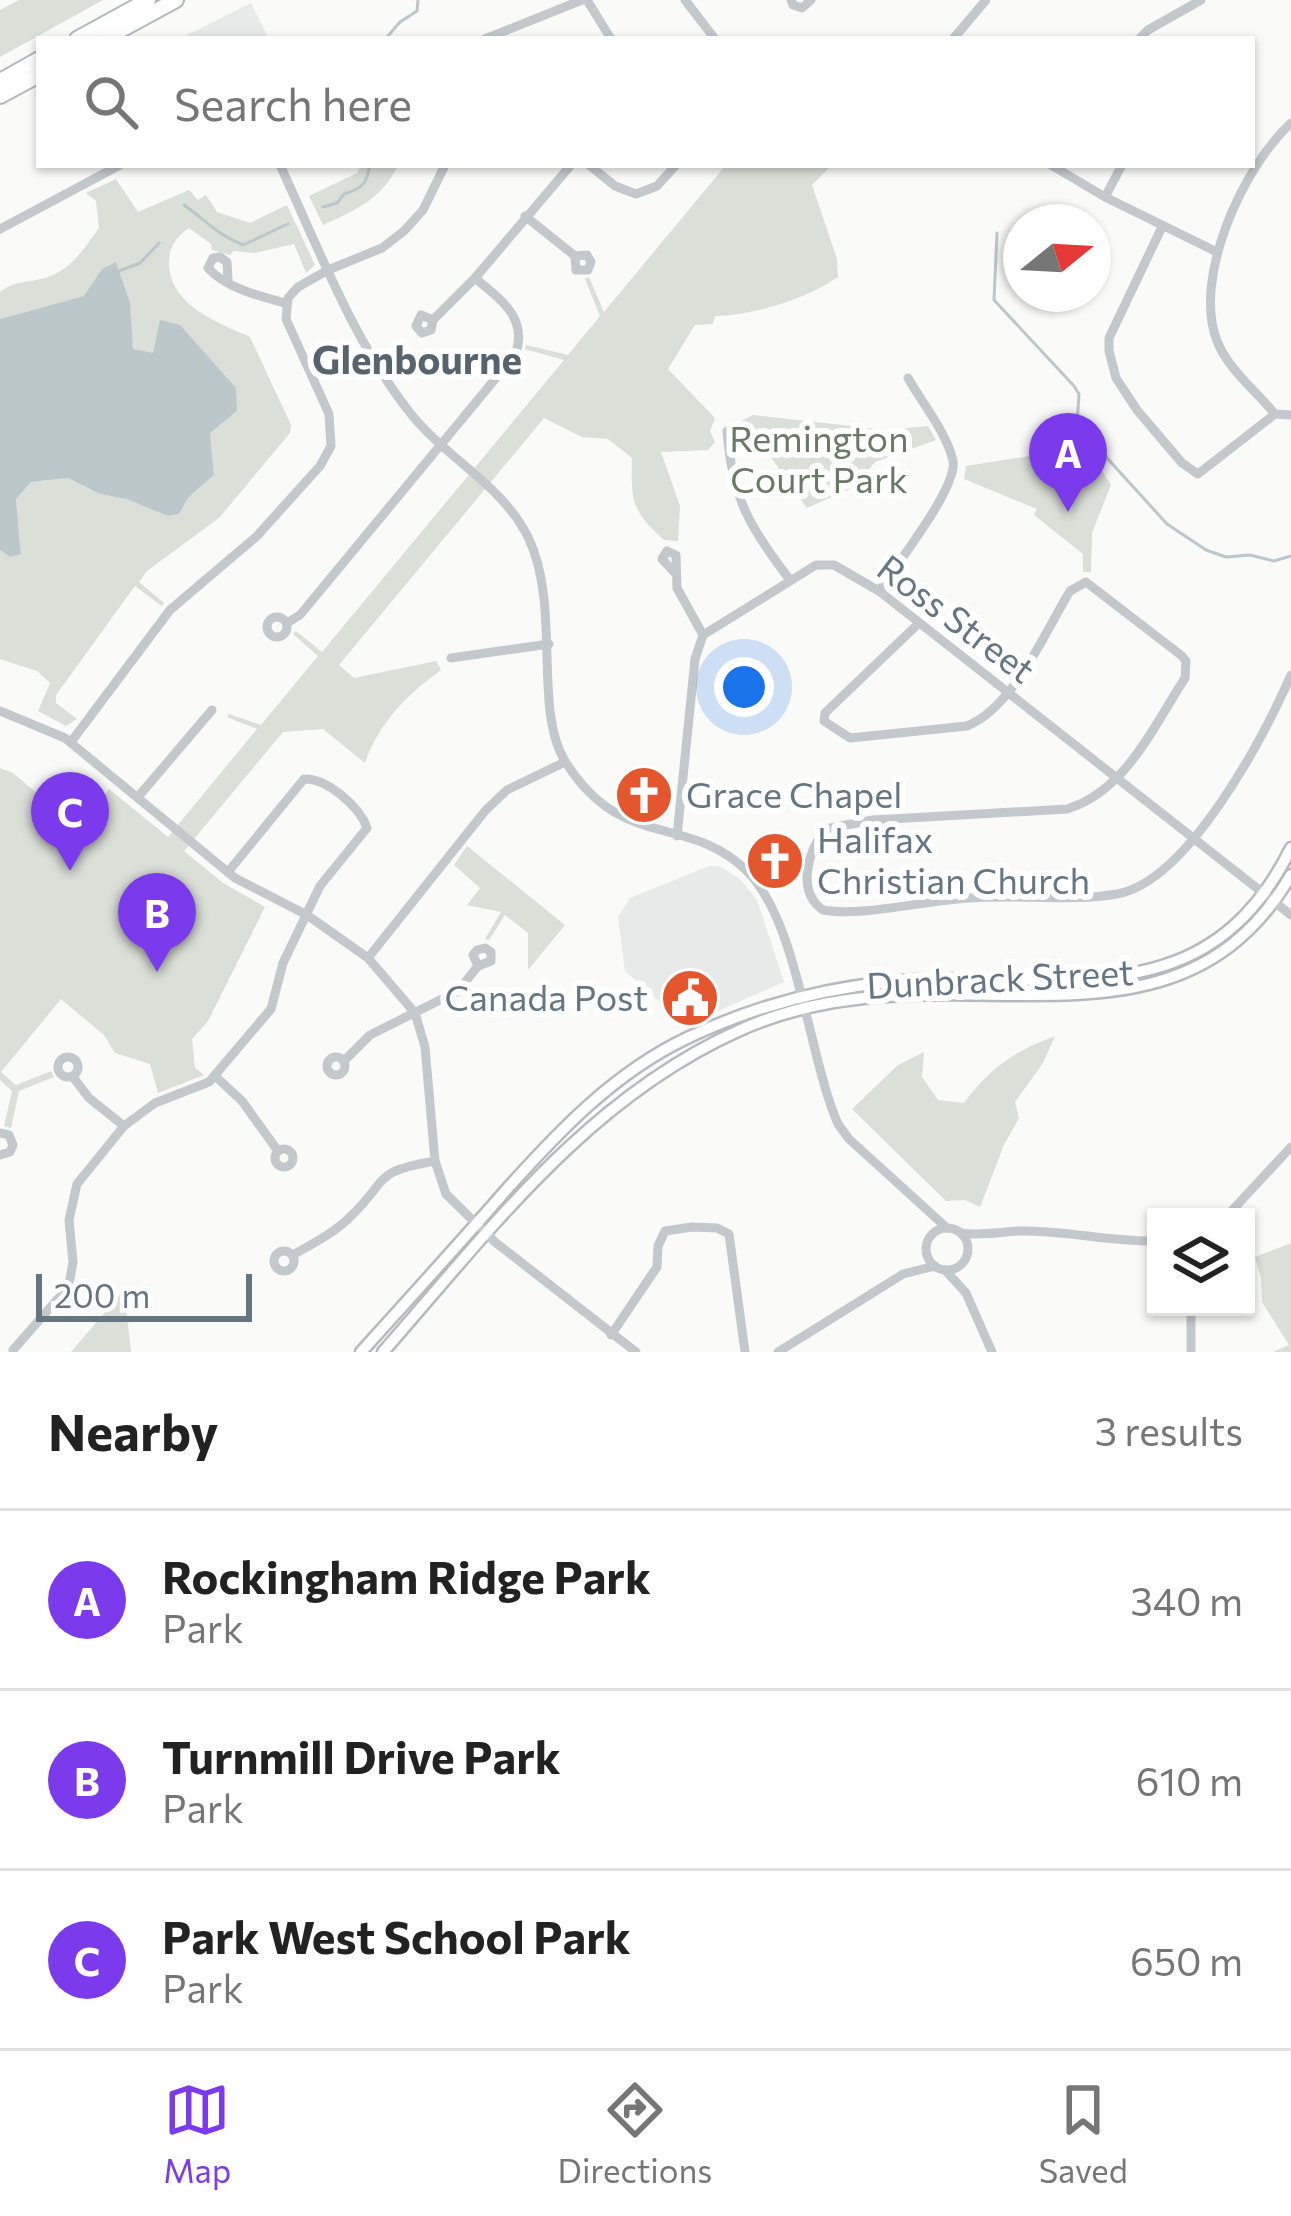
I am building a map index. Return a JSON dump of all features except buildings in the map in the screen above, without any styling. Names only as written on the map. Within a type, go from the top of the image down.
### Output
[{"type":"highway","points":[[82,36],[148,0]]},
{"type":"highway","points":[[110,36],[176,0]]},
{"type":"highway","points":[[0,81],[36,61]]},
{"type":"highway","points":[[0,96],[36,77]]},
{"type":"main road","name":"Dunbrack Street","points":[[1270,898],[1291,848]]},
{"type":"main road","name":"Dunbrack Street","points":[[361,1352],[480,1228],[580,1134],[637,1089],[739,1030],[803,1003],[890,982],[1127,976],[1168,966],[1219,939],[1291,875]]},
{"type":"main road","name":"Dunbrack Street","points":[[382,1352],[480,1228]]},
{"type":"street","points":[[494,36],[585,0],[609,36]]},
{"type":"street","points":[[685,0],[713,36]]},
{"type":"street","points":[[791,0],[802,8],[812,0]]},
{"type":"street","points":[[955,36],[986,0]]},
{"type":"street","points":[[1142,36],[1202,0]]},
{"type":"street","points":[[523,26],[527,36]]},
{"type":"street","points":[[1255,168],[1270,143],[1291,123]]},
{"type":"street","points":[[0,229],[114,168]]},
{"type":"street","points":[[281,168],[376,367],[413,417],[503,500],[526,533],[541,570],[553,724],[565,761],[586,792],[610,812],[642,827],[711,847],[762,887],[803,1003],[838,1124],[947,1228],[988,1236],[1019,1232],[1147,1241]]},
{"type":"street","points":[[285,303],[298,287],[382,248],[415,221],[443,168]]},
{"type":"street","points":[[433,320],[569,168]]},
{"type":"street","points":[[593,168],[615,186],[636,194],[657,186],[673,168]]},
{"type":"street","points":[[1056,168],[1217,252]]},
{"type":"street","points":[[1105,197],[1120,168]]},
{"type":"street","points":[[1255,168],[1217,252],[1213,318],[1216,340],[1228,359],[1275,414]]},
{"type":"street","points":[[525,216],[575,256]]},
{"type":"street","points":[[1162,227],[1109,338],[1116,378],[1137,410],[1182,463],[1198,474],[1275,414],[1291,415]]},
{"type":"street","points":[[287,623],[301,615],[507,367],[519,345],[514,316],[475,278]]},
{"type":"street","points":[[228,280],[256,296],[285,303]]},
{"type":"street","points":[[71,742],[170,610],[257,536],[320,466],[331,446],[329,414],[292,339],[285,303]]},
{"type":"street","points":[[879,591],[944,493],[955,467],[908,378]]},
{"type":"street","points":[[727,431],[738,499],[749,525],[790,580]]},
{"type":"street","name":"Ross Street","points":[[703,635],[816,565],[834,565],[879,591],[1291,915]]},
{"type":"street","points":[[674,572],[677,588],[703,635],[695,659],[677,836]]},
{"type":"street","points":[[919,623],[829,708],[824,721],[834,730],[850,738],[967,726],[994,710],[1079,584],[1094,585],[1186,661],[1185,678],[1118,779],[1084,804],[1066,809],[873,820],[825,829],[814,847],[806,884],[815,906],[830,912],[989,896],[1114,895],[1148,881],[1192,838],[1233,784],[1291,675]]},
{"type":"street","points":[[452,658],[549,644]]},
{"type":"street","points":[[138,797],[212,710]]},
{"type":"street","points":[[0,711],[71,742],[227,872],[307,915],[368,958],[415,1013],[425,1047],[435,1161],[446,1194],[480,1228],[636,1352]]},
{"type":"street","points":[[368,958],[485,811],[507,790],[565,761]]},
{"type":"street","points":[[1,1339],[14,1351],[64,1292],[73,1262],[72,1194],[124,1126],[155,1103],[201,1088],[271,1009],[283,963],[320,886],[367,828],[363,817],[311,777],[299,783],[227,872]]},
{"type":"street","points":[[344,1061],[370,1035],[458,991],[478,966]]},
{"type":"street","points":[[73,1076],[89,1097],[124,1126]]},
{"type":"street","points":[[215,1076],[242,1101],[278,1151]]},
{"type":"street","points":[[0,1132],[9,1135],[14,1145],[0,1155]]},
{"type":"street","points":[[1234,1208],[1291,1148]]},
{"type":"street","points":[[293,1256],[346,1222],[376,1182],[397,1167],[435,1161]]},
{"type":"street","points":[[778,1352],[903,1274],[926,1251],[929,1238],[919,1204]]},
{"type":"street","points":[[610,1335],[657,1267],[665,1231],[717,1228],[729,1234],[745,1352]]},
{"type":"street","points":[[929,1238],[947,1228]]},
{"type":"street","points":[[961,1233],[968,1244],[966,1293]]},
{"type":"street","points":[[903,1274],[966,1259],[988,1236]]},
{"type":"street","points":[[926,1251],[966,1293],[992,1352]]},
{"type":"street","points":[[1191,1316],[1191,1352]]},
{"type":"shaded area","points":[[251,3],[268,36],[185,36]]},
{"type":"shaded area","points":[[116,262],[130,303],[133,349],[153,353],[160,320],[180,325],[236,388],[237,411],[210,433],[214,475],[188,498],[179,514],[168,516],[100,494],[68,478],[31,482],[16,499],[21,554],[10,557],[0,550],[0,319],[84,296],[102,269]]},
{"type":"shaded area","points":[[709,866],[720,866],[740,879],[757,900],[784,982],[686,1025],[625,971],[618,917],[630,898]]},
{"type":"green space","points":[[19,0],[103,0],[0,57],[0,10]]},
{"type":"green space","points":[[360,168],[396,168],[376,195],[323,225],[309,196]]},
{"type":"green space","points":[[724,168],[829,168],[812,185],[837,259],[838,277],[779,304],[715,316],[713,324],[695,325],[668,369],[715,418],[710,431],[715,442],[708,450],[661,452],[680,506],[678,541],[664,540],[639,512],[633,495],[632,458],[608,439],[582,437],[544,418],[339,665],[354,678],[436,661],[441,670],[396,710],[365,763],[323,729],[283,732],[184,851],[223,883],[265,907],[208,1021],[192,1039],[195,1068],[204,1075],[158,1093],[150,1064],[115,1053],[104,1035],[61,999],[1,1072],[16,1085],[51,1071],[54,1077],[19,1091],[11,1128],[4,1126],[12,1091],[0,1080],[0,768],[13,773],[77,827],[109,789],[168,837],[257,729],[227,717],[229,714],[261,725],[318,656],[293,634],[296,631],[322,652],[564,360],[525,349],[526,345],[568,355],[600,316],[585,279],[589,277],[604,312]]},
{"type":"green space","points":[[116,179],[138,212],[189,190],[198,200],[206,195],[217,212],[250,223],[287,205],[315,265],[306,273],[294,244],[230,255],[212,250],[211,244],[189,228],[173,245],[169,260],[176,288],[196,309],[250,337],[291,425],[290,433],[219,518],[147,571],[139,582],[162,606],[135,586],[56,695],[56,703],[77,719],[66,726],[38,711],[50,683],[37,671],[0,659],[0,550],[10,557],[21,553],[16,498],[31,482],[68,478],[100,494],[168,516],[179,514],[188,498],[214,475],[210,433],[237,411],[153,354],[133,349],[131,329],[102,269],[85,296],[0,319],[0,292],[57,273],[83,250],[99,228],[96,201],[86,193]]},
{"type":"green space","name":"Remington Court Park","points":[[753,415],[886,430],[928,426],[936,440],[875,462],[854,487],[807,508],[765,449],[737,450],[741,421]]},
{"type":"green space","points":[[1087,447],[1111,485],[1092,533],[1091,572],[1083,572],[1083,554],[1034,515],[1037,509],[964,479],[966,466]]},
{"type":"green space","points":[[467,846],[565,925],[528,970],[528,933],[505,915],[489,940],[485,939],[501,912],[467,905],[480,888],[454,865]]},
{"type":"green space","points":[[1055,1036],[1043,1063],[1015,1102],[1019,1118],[980,1207],[965,1200],[946,1201],[852,1109],[898,1065],[924,1052],[922,1077],[938,1100],[964,1103],[1003,1062]]},
{"type":"green space","points":[[1291,1243],[1291,1352],[1273,1352],[1289,1345],[1262,1302],[1255,1257]]},
{"type":"green space","points":[[124,1290],[131,1352],[71,1352]]},
{"type":"waterway","points":[[388,36],[417,11],[418,0]]},
{"type":"waterway","points":[[323,207],[359,187],[369,168]]},
{"type":"waterway","points":[[184,205],[243,245],[288,224]]},
{"type":"waterway","points":[[997,233],[994,300],[1074,386],[1079,394],[1077,425],[1167,524],[1206,550],[1226,557],[1250,555],[1274,561],[1291,556]]},
{"type":"waterway","points":[[119,271],[140,263],[159,243]]},
{"type":"place","name":"Rockingham Ridge Park","points":[[1068,512]]},
{"type":"place","name":"Grace Chapel","points":[[644,795]]},
{"type":"place","name":"Halifax Christian Church","points":[[775,861]]},
{"type":"place","name":"Park West School Park","points":[[70,871]]},
{"type":"place","name":"Turnmill Drive Park","points":[[157,972]]},
{"type":"place","name":"Canada Post","points":[[690,998]]},
{"type":"district","name":"Glenbourne","points":[[417,360]]}]
